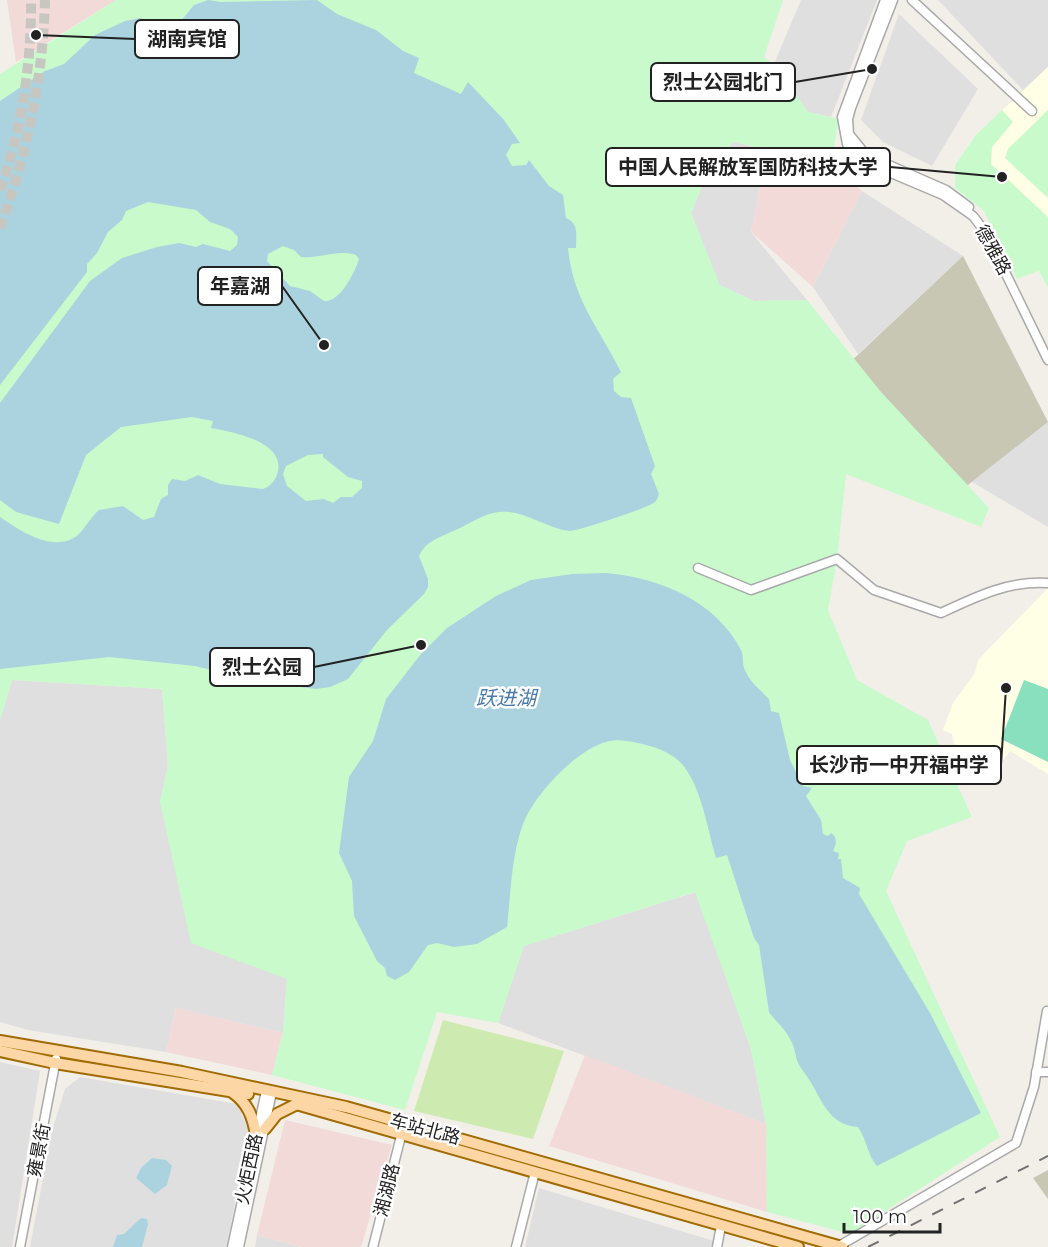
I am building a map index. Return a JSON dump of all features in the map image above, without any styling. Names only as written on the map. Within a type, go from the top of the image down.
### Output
[{"type":"main road","name":"车站北路","points":[[0,1041],[56,1058],[230,1091],[268,1094],[346,1107],[840,1246]]},
{"type":"main road","name":"车站北路","points":[[0,1051],[182,1072],[402,1132],[721,1227],[798,1247]]},
{"type":"main road","points":[[230,1091],[244,1100],[260,1132],[277,1114],[297,1104]]},
{"type":"street","name":"德雅路","points":[[885,0],[842,117],[847,144],[861,159],[944,195],[973,216],[986,233],[1048,360]]},
{"type":"street","name":"德雅路","points":[[892,0],[851,108],[848,119],[849,134],[866,155],[946,190],[982,218],[1048,347]]},
{"type":"street","points":[[912,0],[1032,111]]},
{"type":"street","points":[[698,568],[751,590],[837,559],[873,591],[941,613],[994,589],[1038,582],[1048,583]]},
{"type":"street","points":[[840,1246],[1016,1143],[1036,1072],[1047,1011]]},
{"type":"street","name":"雍景街","points":[[20,1247],[56,1058]]},
{"type":"street","points":[[1036,1072],[1048,1072]]},
{"type":"street","name":"火炬西路","points":[[239,1247],[268,1094]]},
{"type":"street","name":"火炬西路","points":[[232,1247],[260,1132]]},
{"type":"street","name":"湘湖路","points":[[373,1247],[402,1132]]},
{"type":"street","points":[[516,1247],[535,1172]]},
{"type":"street","points":[[717,1247],[721,1227]]},
{"type":"shaded area","points":[[7,0],[116,0],[16,62]]},
{"type":"shaded area","points":[[801,0],[877,0],[831,117],[808,112],[774,64]]},
{"type":"shaded area","points":[[938,0],[1048,0],[1048,67],[1023,90]]},
{"type":"shaded area","points":[[899,14],[978,89],[932,166],[883,142],[861,120]]},
{"type":"shaded area","points":[[1048,67],[1048,288],[1039,271],[1017,279],[984,211],[955,188],[955,165],[975,136]]},
{"type":"shaded area","points":[[734,142],[768,150],[751,232],[807,300],[754,301],[719,285],[691,213],[713,159]]},
{"type":"shaded area","points":[[768,150],[831,164],[862,191],[813,287],[751,232]]},
{"type":"shaded area","points":[[862,191],[963,256],[858,354],[813,287]]},
{"type":"shaded area","points":[[963,256],[1048,422],[954,496],[845,367]]},
{"type":"shaded area","points":[[1048,422],[1048,527],[972,482]]},
{"type":"shaded area","points":[[1048,588],[1048,774],[1010,751],[999,766],[996,764],[987,774],[954,743],[952,734],[943,730],[953,703],[975,673],[978,660]]},
{"type":"shaded area","points":[[12,680],[162,689],[168,766],[160,802],[287,979],[283,1033],[176,1008],[166,1052],[28,1030],[0,1022],[0,720]]},
{"type":"shaded area","points":[[696,892],[751,1049],[766,1124],[498,1023],[523,946]]},
{"type":"shaded area","points":[[176,1008],[283,1033],[272,1075],[166,1052]]},
{"type":"shaded area","points":[[585,1055],[766,1124],[767,1212],[549,1146]]},
{"type":"shaded area","points":[[0,1062],[40,1071],[12,1247],[0,1247]]},
{"type":"shaded area","points":[[80,1077],[237,1104],[250,1131],[226,1247],[30,1247],[52,1131],[65,1089]]},
{"type":"shaded area","points":[[285,1120],[392,1145],[361,1247],[301,1247],[257,1235]]},
{"type":"shaded area","points":[[1048,1170],[1048,1199],[1033,1178]]},
{"type":"shaded area","points":[[539,1188],[714,1241],[713,1247],[525,1247]]},
{"type":"shaded area","points":[[257,1235],[301,1247],[255,1247]]},
{"type":"green space","points":[[116,0],[783,0],[764,57],[774,64],[808,112],[839,119],[831,164],[734,142],[713,159],[691,213],[720,285],[754,301],[807,300],[881,392],[989,508],[981,527],[846,474],[837,559],[828,610],[857,680],[928,720],[972,817],[907,841],[886,891],[1000,1137],[850,1234],[767,1212],[766,1124],[751,1049],[695,892],[524,946],[498,1023],[437,1012],[405,1110],[272,1075],[283,1033],[287,979],[191,943],[160,802],[168,766],[162,689],[12,680],[0,720],[0,74]]},
{"type":"green space","points":[[1002,110],[1013,122],[992,147],[991,164],[1048,217],[1048,288],[1039,271],[1017,279],[984,211],[955,188],[955,165],[975,136]]},
{"type":"green space","points":[[1048,110],[1048,198],[1005,158],[1008,149]]},
{"type":"green space","points":[[1024,680],[1048,689],[1048,762],[1001,739]]},
{"type":"green space","points":[[443,1020],[564,1051],[533,1139],[414,1111]]},
{"type":"water","points":[[208,0],[221,2],[317,0],[337,14],[376,30],[403,51],[419,58],[414,73],[461,94],[468,82],[504,120],[520,143],[512,144],[506,155],[512,166],[526,165],[529,160],[549,186],[563,195],[566,218],[573,223],[576,230],[576,248],[568,248],[575,283],[588,313],[621,372],[613,379],[614,391],[621,397],[631,398],[655,466],[651,474],[659,494],[656,501],[613,519],[569,531],[512,512],[493,513],[432,541],[419,556],[428,579],[428,587],[424,594],[387,630],[348,679],[330,687],[316,689],[262,682],[195,666],[109,657],[0,669],[0,517],[27,534],[59,542],[78,535],[99,510],[123,506],[143,520],[154,517],[161,499],[168,495],[168,485],[172,479],[185,481],[198,475],[220,484],[263,489],[273,482],[278,471],[278,461],[265,445],[243,435],[211,428],[213,421],[192,417],[121,427],[86,455],[59,524],[16,512],[0,500],[0,403],[90,281],[122,258],[157,247],[179,243],[196,247],[203,244],[230,251],[237,245],[238,237],[230,229],[210,222],[196,210],[148,202],[126,211],[122,220],[108,232],[97,253],[87,264],[87,272],[0,385],[0,101],[45,71],[64,64],[95,35],[125,21],[140,18],[175,28],[194,5]],"holes":[[[283,246],[294,250],[301,257],[349,253],[356,255],[359,259],[341,292],[336,297],[324,301],[310,291],[290,286],[267,261],[268,254]],[[323,454],[323,457],[348,477],[362,481],[362,488],[352,497],[341,497],[333,503],[324,499],[306,501],[287,486],[283,474],[286,466],[308,455]]]},
{"type":"water","name":"跃进湖","points":[[607,573],[647,580],[684,595],[702,605],[730,633],[741,650],[744,668],[749,678],[769,699],[771,711],[779,713],[790,760],[803,786],[812,788],[806,796],[821,820],[823,834],[828,836],[831,833],[836,839],[833,851],[839,853],[838,859],[841,859],[843,878],[860,888],[859,894],[930,1013],[981,1113],[877,1166],[858,1127],[842,1123],[825,1107],[798,1063],[789,1036],[769,1012],[759,945],[754,938],[727,855],[716,858],[699,796],[689,774],[682,764],[670,754],[641,744],[616,740],[594,747],[569,764],[536,800],[523,824],[516,849],[507,927],[477,944],[454,947],[437,943],[428,945],[409,972],[395,980],[387,976],[385,968],[377,961],[354,916],[352,881],[339,853],[349,777],[373,741],[386,699],[421,654],[447,628],[496,596],[531,580],[572,574]]},
{"type":"water","points":[[152,1158],[166,1160],[172,1166],[167,1185],[155,1194],[136,1178],[141,1168]]},
{"type":"water","points":[[141,1218],[147,1219],[148,1224],[142,1247],[113,1247],[117,1235],[124,1234]]},
{"type":"tunnel","points":[[0,190],[14,145],[24,97],[30,48],[31,0]]},
{"type":"tunnel","points":[[0,228],[18,173],[32,116],[41,58],[45,0]]},
{"type":"railway","points":[[868,1247],[1048,1156]]},
{"type":"place","name":"湖南宾馆","points":[[36,35]]},
{"type":"place","name":"烈士公园北门","points":[[872,69]]},
{"type":"place","name":"中国人民解放军国防科技大学","points":[[1002,177]]},
{"type":"place","name":"年嘉湖","points":[[324,345]]},
{"type":"place","name":"烈士公园","points":[[421,645]]},
{"type":"place","name":"长沙市一中开福中学","points":[[1006,688]]}]
